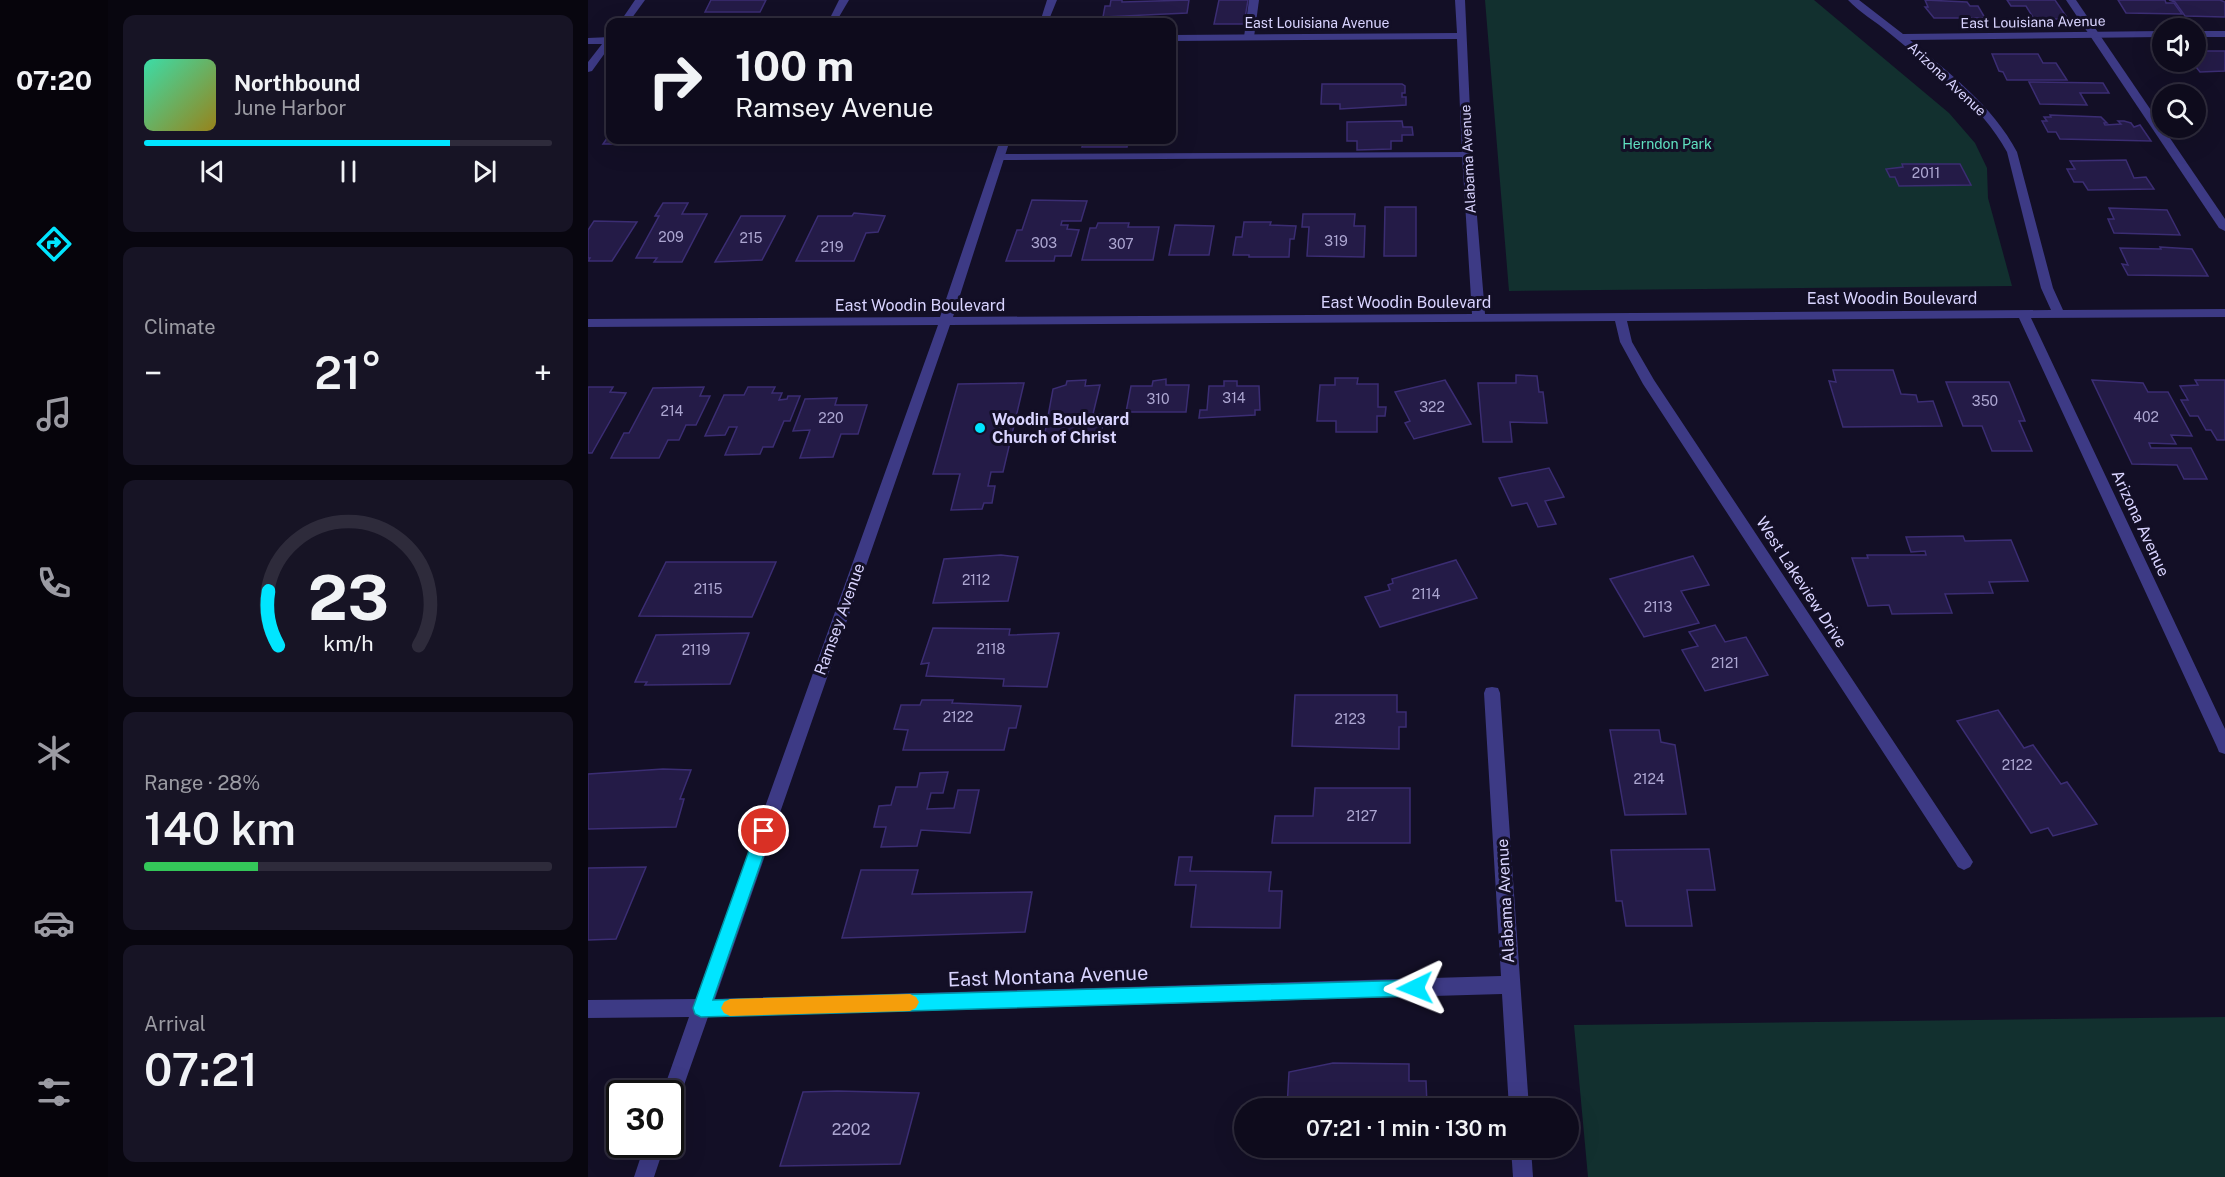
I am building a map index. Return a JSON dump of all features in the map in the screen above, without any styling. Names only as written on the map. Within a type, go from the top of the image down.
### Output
[{"type":"street","points":[[627,18],[640,0]]},
{"type":"street","points":[[833,18],[844,0]]},
{"type":"street","points":[[1045,18],[1052,0]]},
{"type":"street","points":[[1249,37],[1254,0]]},
{"type":"street","name":"Alabama Avenue","points":[[1460,0],[1467,155],[1479,318]]},
{"type":"street","name":"Arizona Avenue","points":[[1853,0],[1903,38],[1986,114],[2003,134],[2012,152],[2047,288],[2058,313]]},
{"type":"street","points":[[2071,0],[2225,228]]},
{"type":"street","name":"East Louisiana Avenue","points":[[1903,38],[2152,34]]},
{"type":"street","points":[[2206,34],[2225,34]]},
{"type":"street","name":"East Louisiana Avenue","points":[[1176,38],[1463,36]]},
{"type":"street","points":[[588,41],[606,41]]},
{"type":"street","points":[[588,69],[606,46]]},
{"type":"street","name":"Ramsey Avenue","points":[[676,1080],[945,322],[1004,144]]},
{"type":"street","points":[[1000,156],[1467,155]]},
{"type":"street","name":"East Woodin Boulevard","points":[[588,323],[2225,313]]},
{"type":"street","name":"Arizona Avenue","points":[[2024,314],[2225,747]]},
{"type":"street","name":"West Lakeview Drive","points":[[1620,317],[1626,342],[1648,381],[1964,862]]},
{"type":"street","name":"Alabama Avenue","points":[[1492,693],[1518,1098]]},
{"type":"street","name":"East Montana Avenue","points":[[588,1009],[701,1008],[1510,985]]},
{"type":"street","points":[[644,1177],[650,1158]]},
{"type":"street","points":[[1522,1158],[1523,1177]]},
{"type":"green space","name":"Herndon Park","points":[[1485,0],[1814,0],[1949,113],[1975,143],[1987,168],[1988,198],[2012,286],[1509,291]]},
{"type":"green space","points":[[2225,1017],[2225,1177],[1588,1177],[1574,1025]]},
{"type":"building","points":[[711,0],[766,0],[760,12],[705,12]]},
{"type":"building","points":[[1111,0],[1122,0],[1122,2],[1189,0],[1187,13],[1103,17],[1105,6],[1110,6]]},
{"type":"building","points":[[1219,0],[1248,0],[1244,24],[1214,24]]},
{"type":"building","points":[[1925,0],[1967,2],[1970,6],[1978,6],[1985,18],[1934,18],[1925,7],[1928,7]]},
{"type":"building","points":[[2007,0],[2055,0],[2068,19],[2034,19],[2026,6],[2011,6]]},
{"type":"building","points":[[2118,0],[2165,0],[2166,3],[2174,3],[2182,14],[2126,13]]},
{"type":"building","points":[[2169,0],[2220,0],[2225,2],[2225,17],[2185,16],[2175,2]]},
{"type":"building","points":[[2206,51],[2225,51],[2225,71],[2206,72]]},
{"type":"building","points":[[1992,54],[2038,54],[2043,63],[2056,63],[2067,80],[2007,80],[2003,72],[1999,71]]},
{"type":"building","points":[[2029,82],[2103,83],[2109,93],[2080,93],[2087,105],[2040,104]]},
{"type":"building","points":[[1322,84],[1402,84],[1405,86],[1405,93],[1402,93],[1402,97],[1406,97],[1406,105],[1340,109],[1340,104],[1321,104]]},
{"type":"building","points":[[2050,115],[2101,117],[2107,123],[2104,123],[2105,125],[2121,124],[2118,121],[2124,121],[2131,123],[2134,127],[2140,125],[2151,141],[2060,139],[2056,132],[2048,132],[2042,121],[2047,121],[2044,117],[2051,117]]},
{"type":"building","points":[[1402,121],[1403,127],[1412,127],[1413,135],[1402,135],[1402,141],[1391,141],[1391,149],[1357,150],[1357,141],[1347,141],[1347,122]]},
{"type":"building","points":[[1083,144],[1127,144],[1127,147],[1082,147]]},
{"type":"building","points":[[2126,160],[2134,178],[2146,177],[2154,189],[2088,190],[2083,182],[2074,182],[2067,169],[2075,169],[2070,161]]},
{"type":"building","points":[[1902,164],[1960,164],[1971,185],[1899,186],[1895,177],[1890,177],[1886,169],[1903,167]]},
{"type":"building","points":[[1032,200],[1087,201],[1081,221],[1062,221],[1061,225],[1068,225],[1067,229],[1079,230],[1071,256],[1055,256],[1054,261],[1006,261],[1017,230],[1022,230]]},
{"type":"building","points":[[663,203],[688,203],[682,214],[707,214],[682,262],[654,262],[657,258],[636,258],[659,216],[655,216]]},
{"type":"building","points":[[1385,207],[1416,207],[1416,256],[1384,256]]},
{"type":"building","points":[[2109,208],[2167,210],[2180,235],[2114,233],[2108,219],[2114,219]]},
{"type":"building","points":[[854,213],[885,216],[878,232],[866,233],[854,261],[796,261],[818,216],[852,216]]},
{"type":"building","points":[[1303,214],[1355,214],[1354,226],[1365,226],[1364,257],[1307,256],[1309,227],[1302,227]]},
{"type":"building","points":[[741,216],[785,216],[762,260],[715,262]]},
{"type":"building","points":[[594,221],[637,222],[612,261],[588,261],[590,258],[588,258],[588,230]]},
{"type":"building","points":[[1244,222],[1271,222],[1270,225],[1296,226],[1294,239],[1290,239],[1289,257],[1233,255],[1236,237],[1242,237]]},
{"type":"building","points":[[1098,223],[1129,223],[1128,227],[1159,227],[1153,260],[1082,260],[1090,228],[1096,228]]},
{"type":"building","points":[[1175,225],[1214,226],[1209,255],[1169,255]]},
{"type":"building","points":[[2160,247],[2192,249],[2208,276],[2128,275],[2122,264],[2128,265],[2120,248],[2161,249]]},
{"type":"building","points":[[1833,370],[1893,370],[1901,394],[1916,395],[1918,402],[1933,401],[1942,426],[1843,427],[1829,381],[1836,382]]},
{"type":"building","points":[[1516,375],[1537,376],[1539,392],[1543,392],[1547,423],[1510,422],[1512,442],[1483,442],[1478,383],[1516,383]]},
{"type":"building","points":[[1335,378],[1358,378],[1357,384],[1378,384],[1378,407],[1386,407],[1385,416],[1377,416],[1377,432],[1336,432],[1336,421],[1317,421],[1320,385],[1335,385]]},
{"type":"building","points":[[1166,379],[1166,385],[1189,385],[1186,412],[1126,412],[1131,386],[1152,386],[1153,381]]},
{"type":"building","points":[[1086,380],[1085,386],[1100,385],[1093,414],[1104,414],[1101,437],[1044,438],[1053,389],[1066,385],[1067,381]]},
{"type":"building","points":[[1445,380],[1471,424],[1414,439],[1405,423],[1410,421],[1395,392]]},
{"type":"building","points":[[2092,380],[2143,383],[2148,392],[2168,392],[2192,436],[2171,435],[2176,444],[2149,443],[2151,448],[2191,448],[2207,479],[2184,479],[2177,465],[2132,464]]},
{"type":"building","points":[[2195,380],[2225,380],[2225,440],[2217,440],[2211,430],[2206,430],[2198,416],[2190,416],[2181,400],[2188,400],[2180,386],[2198,385]]},
{"type":"building","points":[[1224,381],[1237,381],[1237,386],[1259,386],[1260,410],[1255,410],[1255,415],[1199,418],[1200,410],[1207,410],[1209,386],[1224,386]]},
{"type":"building","points":[[1946,382],[2009,382],[2025,421],[2019,421],[2032,451],[1992,451],[1982,426],[1963,426]]},
{"type":"building","name":"Woodin Boulevard Church of Christ","points":[[1024,383],[1003,472],[991,472],[988,486],[995,486],[992,503],[984,503],[982,509],[951,510],[960,474],[933,474],[958,384]]},
{"type":"building","points":[[588,387],[613,387],[610,392],[626,393],[592,453],[588,453]]},
{"type":"building","points":[[704,387],[700,396],[710,396],[696,425],[686,425],[679,440],[668,440],[659,458],[611,458],[624,433],[629,433],[653,388]]},
{"type":"building","points":[[748,387],[775,387],[772,393],[782,393],[779,400],[787,399],[788,396],[800,396],[790,421],[784,421],[773,447],[763,447],[760,454],[725,455],[737,427],[729,427],[725,435],[705,436],[724,395],[744,395]]},
{"type":"building","points":[[837,398],[835,405],[867,405],[858,434],[841,434],[833,457],[800,458],[810,430],[793,431],[805,399]]},
{"type":"building","points":[[1549,468],[1564,497],[1545,501],[1556,524],[1538,527],[1527,503],[1512,506],[1499,478]]},
{"type":"building","points":[[1963,536],[1965,541],[2011,540],[2028,581],[1989,582],[1993,593],[1945,594],[1952,613],[1892,614],[1889,605],[1868,606],[1852,558],[1868,558],[1867,555],[1926,555],[1925,551],[1911,552],[1906,537]]},
{"type":"building","points":[[1001,555],[1018,557],[1008,601],[933,603],[944,559]]},
{"type":"building","points":[[1693,556],[1709,585],[1681,591],[1699,623],[1644,637],[1610,579]]},
{"type":"building","points":[[1456,560],[1477,598],[1380,627],[1365,597],[1390,590],[1388,585],[1393,583],[1392,579]]},
{"type":"building","points":[[666,562],[776,562],[752,617],[639,616]]},
{"type":"building","points":[[1715,625],[1725,642],[1746,637],[1768,675],[1705,691],[1682,650],[1698,646],[1689,632]]},
{"type":"building","points":[[933,628],[1010,629],[1009,635],[1059,633],[1047,687],[1003,686],[1004,679],[926,676],[929,663],[921,664]]},
{"type":"building","points":[[749,633],[730,684],[645,685],[647,682],[635,682],[656,635]]},
{"type":"building","points":[[1295,695],[1397,695],[1397,712],[1406,712],[1406,727],[1399,727],[1399,749],[1292,746]]},
{"type":"building","points":[[922,700],[953,700],[952,703],[1021,706],[1016,728],[1009,728],[1004,750],[903,750],[908,730],[894,729],[901,705],[920,705]]},
{"type":"building","points":[[1998,710],[2024,748],[2033,745],[2061,784],[2067,782],[2097,824],[2053,836],[2048,828],[2031,833],[1957,721]]},
{"type":"building","points":[[1610,730],[1659,730],[1661,742],[1675,745],[1686,814],[1625,815]]},
{"type":"building","points":[[663,769],[691,770],[680,799],[684,799],[676,827],[588,829],[588,774]]},
{"type":"building","points":[[948,772],[943,793],[931,793],[927,809],[954,808],[958,790],[979,790],[970,833],[921,830],[917,846],[881,847],[886,827],[874,827],[879,806],[891,805],[896,787],[917,787],[920,773]]},
{"type":"building","points":[[1315,788],[1410,788],[1410,843],[1272,843],[1275,816],[1313,816]]},
{"type":"building","points":[[1709,849],[1715,890],[1687,890],[1692,926],[1626,926],[1622,901],[1616,901],[1611,850]]},
{"type":"building","points":[[1179,857],[1192,857],[1190,871],[1271,872],[1269,891],[1282,891],[1280,928],[1191,927],[1196,885],[1175,885]]},
{"type":"building","points":[[646,867],[616,939],[588,940],[588,868]]},
{"type":"building","points":[[861,870],[918,870],[912,894],[1032,892],[1025,932],[842,938]]},
{"type":"building","points":[[1333,1063],[1409,1064],[1409,1081],[1426,1081],[1427,1098],[1288,1098],[1289,1072]]},
{"type":"building","points":[[803,1092],[919,1093],[900,1164],[780,1166]]},
{"type":"slow traffic","points":[[730,1008],[910,1002]]},
{"type":"place","name":"Woodin Boulevard Church of Christ","points":[[980,428]]},
{"type":"route","points":[[764,831],[701,1008],[1415,988]]}]
